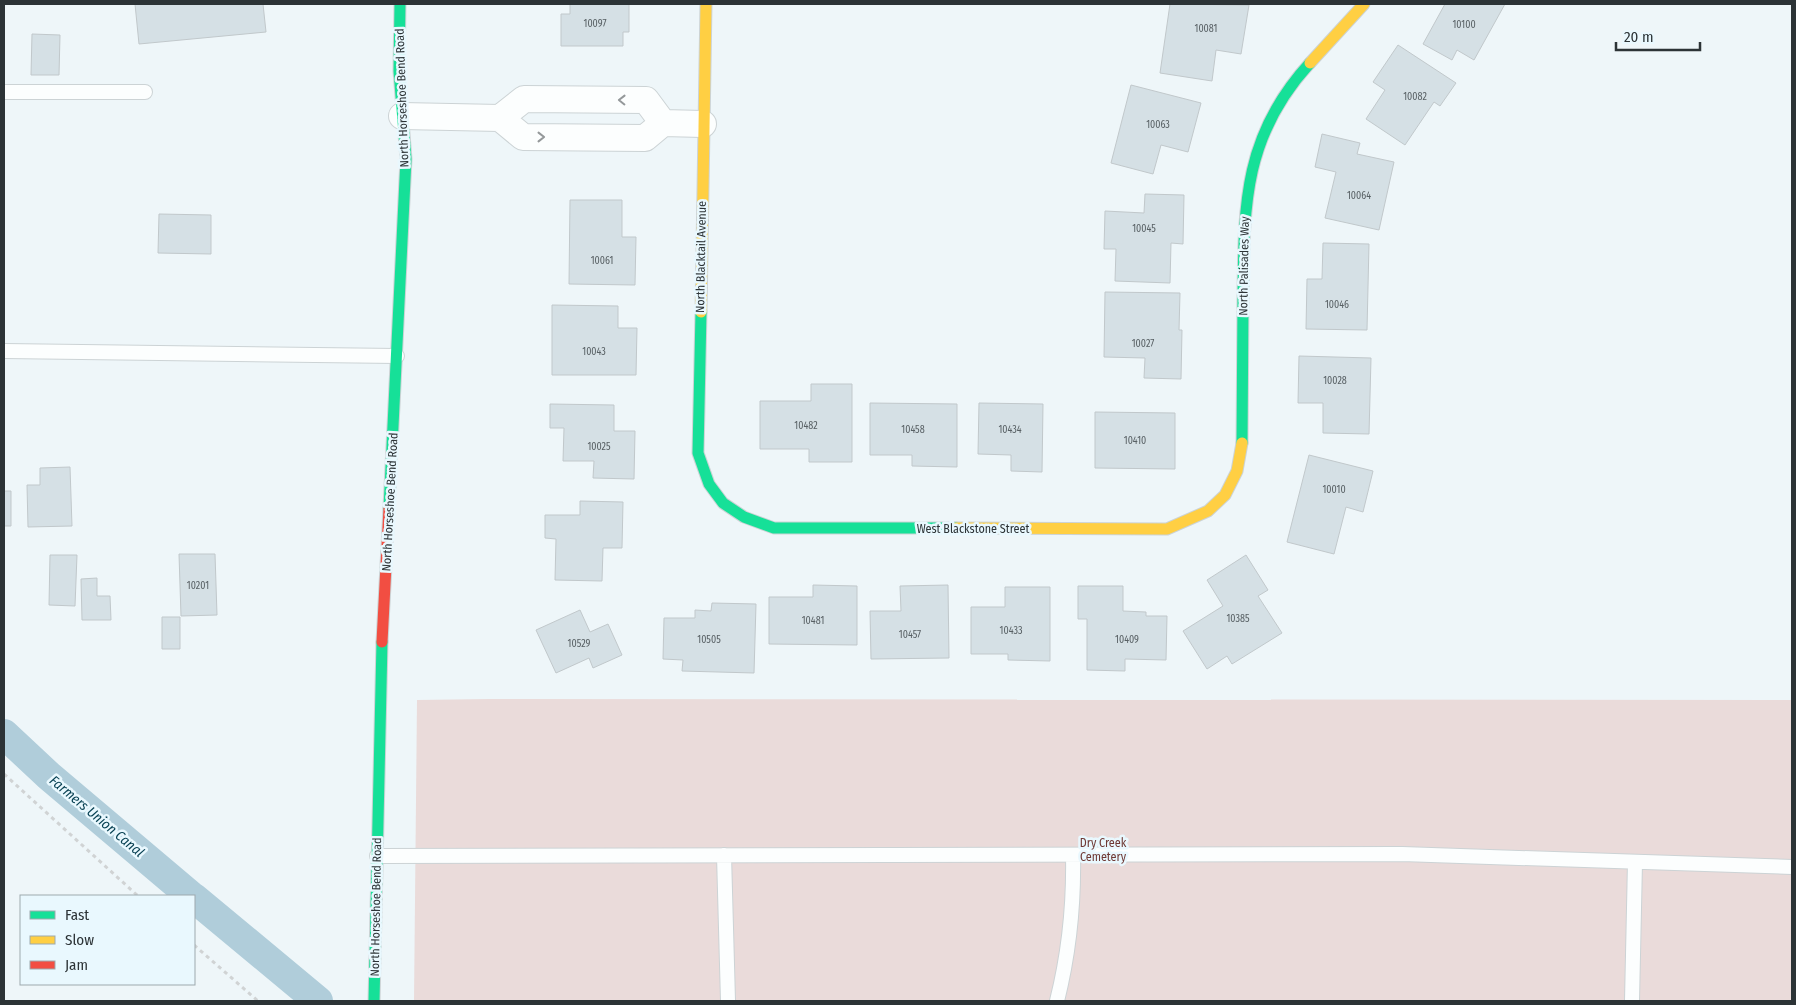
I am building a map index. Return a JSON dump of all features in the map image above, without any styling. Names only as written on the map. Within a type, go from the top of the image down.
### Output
[{"type":"street","name":"North Horseshoe Bend Road","points":[[374,1001],[380,690],[406,159],[399,71],[400,4]]},
{"type":"street","name":"North Blacktail Avenue","points":[[706,4],[698,453],[706,479],[722,505]]},
{"type":"street","name":"North Palisades Way","points":[[1222,501],[1236,478],[1242,453],[1244,218],[1254,161],[1268,123],[1291,84],[1313,57],[1364,4]]},
{"type":"street","points":[[500,118],[524,98],[646,100],[663,123]]},
{"type":"street","points":[[402,116],[500,118],[523,137],[645,138],[663,123],[703,124]]},
{"type":"street","name":"West Blackstone Street","points":[[722,505],[746,519],[774,528],[1166,529],[1198,517],[1222,501]]},
{"type":"lane","points":[[4,92],[145,92]]},
{"type":"lane","points":[[4,351],[397,356]]},
{"type":"lane","points":[[1057,1001],[1065,969],[1074,896],[1073,854]]},
{"type":"lane","points":[[377,856],[1402,854],[1792,867]]},
{"type":"lane","points":[[724,855],[728,1001]]},
{"type":"lane","points":[[1632,1001],[1635,862]]},
{"type":"path","points":[[4,774],[137,895]]},
{"type":"path","points":[[195,946],[258,1001]]},
{"type":"green space","name":"Dry Creek Cemetery","points":[[417,700],[1792,700],[1792,1001],[414,1001]]},
{"type":"building","points":[[135,4],[263,4],[266,32],[139,44]]},
{"type":"building","points":[[570,4],[629,4],[629,32],[623,32],[623,46],[561,46],[561,14],[570,14]]},
{"type":"building","points":[[1170,4],[1249,5],[1241,54],[1216,50],[1212,81],[1160,73]]},
{"type":"building","points":[[1445,4],[1505,4],[1474,60],[1457,50],[1452,60],[1423,44]]},
{"type":"building","points":[[32,34],[60,35],[59,75],[31,75]]},
{"type":"building","points":[[1398,45],[1456,83],[1440,106],[1434,102],[1405,145],[1366,119],[1385,90],[1373,82]]},
{"type":"building","points":[[1131,85],[1201,103],[1188,152],[1161,145],[1153,174],[1111,163]]},
{"type":"building","points":[[1322,134],[1360,143],[1357,154],[1394,162],[1379,230],[1325,218],[1336,172],[1315,167]]},
{"type":"building","points":[[1145,194],[1184,195],[1183,244],[1171,243],[1170,283],[1115,281],[1116,249],[1104,249],[1105,211],[1144,213]]},
{"type":"building","points":[[570,200],[622,200],[622,237],[636,237],[635,285],[569,284]]},
{"type":"building","points":[[159,214],[211,215],[211,254],[158,253]]},
{"type":"building","points":[[1323,243],[1369,244],[1367,330],[1306,329],[1307,279],[1322,279]]},
{"type":"building","points":[[1105,292],[1180,293],[1179,330],[1182,330],[1181,379],[1144,378],[1145,358],[1104,357]]},
{"type":"building","points":[[552,305],[618,306],[618,328],[637,328],[636,375],[552,375]]},
{"type":"building","points":[[1299,356],[1371,358],[1369,434],[1323,433],[1323,403],[1298,403]]},
{"type":"building","points":[[811,384],[852,384],[852,462],[809,462],[809,449],[760,449],[760,401],[811,401]]},
{"type":"building","points":[[870,403],[957,404],[957,467],[912,466],[912,455],[870,455]]},
{"type":"building","points":[[979,403],[1043,404],[1042,472],[1011,471],[1011,455],[978,454]]},
{"type":"building","points":[[550,404],[614,405],[614,431],[635,431],[634,479],[593,478],[594,461],[563,461],[564,428],[550,428]]},
{"type":"building","points":[[1095,412],[1175,413],[1175,469],[1095,468]]},
{"type":"building","points":[[1309,455],[1373,471],[1363,512],[1346,507],[1334,554],[1287,542]]},
{"type":"building","points":[[70,467],[72,526],[28,527],[27,485],[40,485],[40,468]]},
{"type":"building","points":[[4,491],[11,491],[11,526],[4,526]]},
{"type":"building","points":[[580,501],[623,502],[622,548],[603,548],[602,581],[555,580],[556,539],[545,538],[545,515],[580,515]]},
{"type":"building","points":[[179,554],[215,554],[217,615],[181,616]]},
{"type":"building","points":[[50,555],[77,555],[75,606],[49,605]]},
{"type":"building","points":[[1246,555],[1268,590],[1258,596],[1282,633],[1232,664],[1227,656],[1207,669],[1183,631],[1223,606],[1207,580]]},
{"type":"building","points":[[97,578],[97,596],[110,596],[111,620],[82,620],[81,579]]},
{"type":"building","points":[[813,585],[857,586],[857,645],[769,644],[769,597],[813,597]]},
{"type":"building","points":[[948,585],[949,658],[871,659],[870,611],[901,611],[900,586]]},
{"type":"building","points":[[1078,586],[1123,586],[1123,611],[1146,612],[1146,616],[1167,616],[1166,660],[1125,659],[1125,671],[1087,670],[1087,619],[1078,619]]},
{"type":"building","points":[[1005,587],[1050,587],[1050,661],[1008,660],[1008,654],[971,654],[971,607],[1005,607]]},
{"type":"building","points":[[712,603],[756,604],[754,673],[682,671],[683,660],[663,659],[664,618],[695,618],[695,610],[711,611]]},
{"type":"building","points":[[580,610],[590,632],[608,624],[622,655],[593,668],[589,658],[556,673],[536,630]]},
{"type":"building","points":[[162,617],[180,617],[180,649],[162,649]]},
{"type":"waterway","name":"Farmers Union Canal","points":[[4,734],[49,776],[190,895]]},
{"type":"waterway","name":"Farmers Union Canal","points":[[195,899],[318,1001]]},
{"type":"traffic: fast","points":[[389,508],[406,159],[399,71],[400,4]]},
{"type":"traffic: fast","points":[[1242,443],[1244,235],[1251,175],[1259,146],[1271,118],[1288,91],[1310,63]]},
{"type":"traffic: fast","points":[[701,312],[698,453],[709,484],[723,503],[744,517],[774,528],[956,528]]},
{"type":"traffic: fast","points":[[374,1001],[382,642]]},
{"type":"traffic: slow","points":[[701,312],[706,4]]},
{"type":"traffic: slow","points":[[1310,63],[1364,4]]},
{"type":"traffic: slow","points":[[956,528],[1167,529],[1208,511],[1225,495],[1237,471],[1242,443]]},
{"type":"traffic: jam","points":[[382,642],[389,508]]}]
